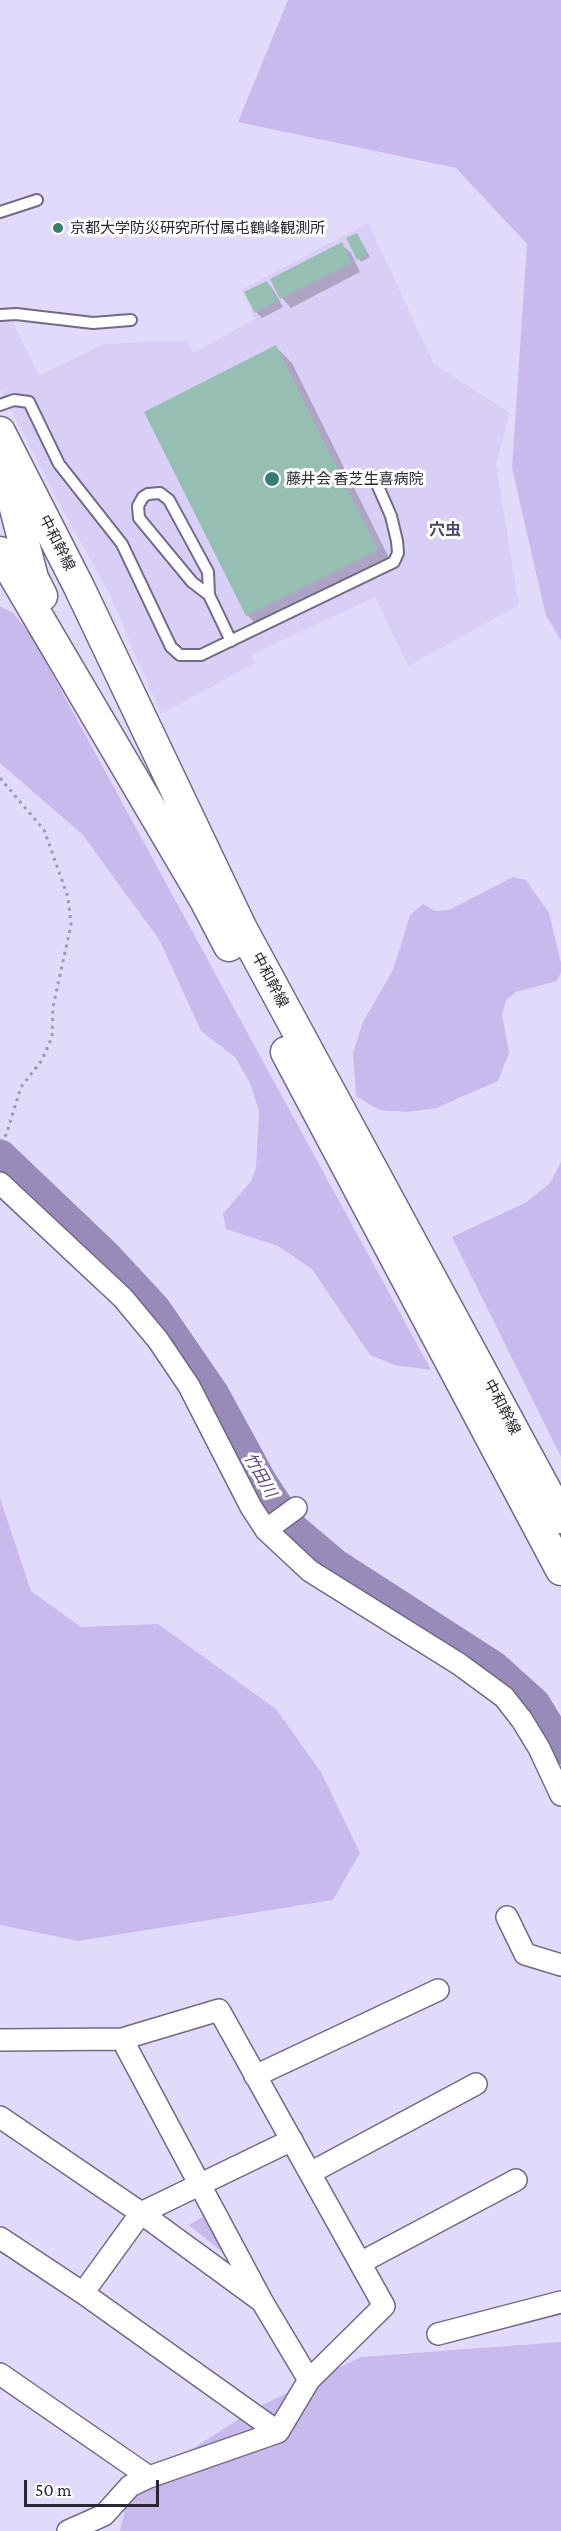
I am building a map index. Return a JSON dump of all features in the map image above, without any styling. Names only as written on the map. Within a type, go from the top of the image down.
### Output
[{"type":"main road","name":"中和幹線","points":[[0,432],[79,587],[242,928],[561,1518]]},
{"type":"main road","points":[[0,463],[10,489],[33,578],[52,619],[56,645]]},
{"type":"main road","name":"中和幹線","points":[[0,552],[206,902],[561,1570]]},
{"type":"street","points":[[0,1183],[123,1298],[158,1340],[189,1386],[251,1507],[266,1530],[310,1571],[459,1664],[504,1697],[522,1720],[539,1748],[561,1795]]},
{"type":"street","points":[[266,1530],[296,1508]]},
{"type":"street","points":[[507,1917],[525,1954],[561,1965]]},
{"type":"street","points":[[255,2076],[438,1990]]},
{"type":"street","points":[[0,2040],[122,2039],[219,2010],[384,2306],[309,2380],[278,2432],[149,2477],[130,2486],[104,2515],[68,2531]]},
{"type":"street","points":[[122,2039],[263,2302],[309,2380]]},
{"type":"street","points":[[310,2173],[476,2084]]},
{"type":"street","points":[[0,2117],[141,2213],[263,2302]]},
{"type":"street","points":[[83,2294],[141,2213],[292,2140]]},
{"type":"street","points":[[360,2263],[516,2180]]},
{"type":"street","points":[[0,2238],[278,2432]]},
{"type":"street","points":[[438,2334],[561,2302]]},
{"type":"street","points":[[0,2374],[149,2477]]},
{"type":"lane","points":[[0,212],[37,200]]},
{"type":"lane","points":[[0,315],[16,314],[93,323],[130,320]]},
{"type":"lane","points":[[0,405],[14,400],[29,402],[59,464],[122,544],[171,647],[180,655],[201,656],[394,562],[399,554],[397,541],[391,516],[377,484]]},
{"type":"lane","points":[[209,595],[192,582],[139,518],[140,501],[148,494],[160,493],[169,500],[208,572],[209,595],[231,640]]},
{"type":"path","points":[[0,778],[44,830],[68,897],[70,925],[53,1007],[52,1037],[42,1060],[21,1087],[6,1135],[0,1140]]},
{"type":"shaded area","points":[[288,0],[561,0],[561,640],[546,616],[512,468],[527,244],[456,168],[238,122]]},
{"type":"shaded area","name":"藤井会 香芝生喜病院","points":[[368,223],[434,364],[510,413],[496,464],[519,605],[408,666],[375,597],[251,655],[255,663],[161,714],[109,593],[54,494],[0,388],[0,320],[11,318],[39,376],[104,344],[187,340],[194,353],[255,319],[241,290]]},
{"type":"shaded area","points":[[0,606],[13,613],[31,635],[431,1370],[395,1365],[370,1355],[312,1269],[278,1246],[226,1229],[223,1214],[251,1181],[256,1168],[259,1111],[250,1083],[235,1057],[201,1031],[160,941],[83,835],[0,763]]},
{"type":"shaded area","points":[[513,877],[526,880],[549,913],[561,972],[557,981],[516,992],[506,1000],[502,1014],[509,1053],[498,1081],[436,1108],[407,1112],[379,1110],[356,1096],[353,1053],[363,1022],[393,970],[410,915],[423,904],[435,911],[449,910]]},
{"type":"shaded area","points":[[561,1162],[561,1457],[452,1237],[527,1202],[550,1183]]},
{"type":"shaded area","points":[[0,1498],[31,1591],[81,1627],[158,1624],[276,1709],[321,1772],[360,1853],[333,1900],[78,1941],[0,1925]]},
{"type":"shaded area","points":[[211,2212],[243,2269],[189,2225]]},
{"type":"shaded area","points":[[561,2342],[561,2531],[120,2531],[130,2489],[256,2408],[361,2357]]},
{"type":"building","points":[[357,233],[368,254],[357,260],[346,238]]},
{"type":"building","points":[[342,242],[352,263],[280,299],[270,279]]},
{"type":"building","points":[[267,281],[278,301],[255,313],[244,292]]},
{"type":"building","points":[[276,345],[378,550],[246,616],[144,412]]},
{"type":"waterway","name":"竹田川","points":[[0,1156],[105,1256],[155,1310],[212,1393],[260,1481],[290,1527],[335,1565],[493,1667],[534,1704],[561,1748]]},
{"type":"place","name":"京都大学防災研究所付属屯鶴峰観測所","points":[[58,228]]},
{"type":"place","name":"藤井会 香芝生喜病院","points":[[272,479]]},
{"type":"district","name":"穴虫","points":[[445,530]]}]
